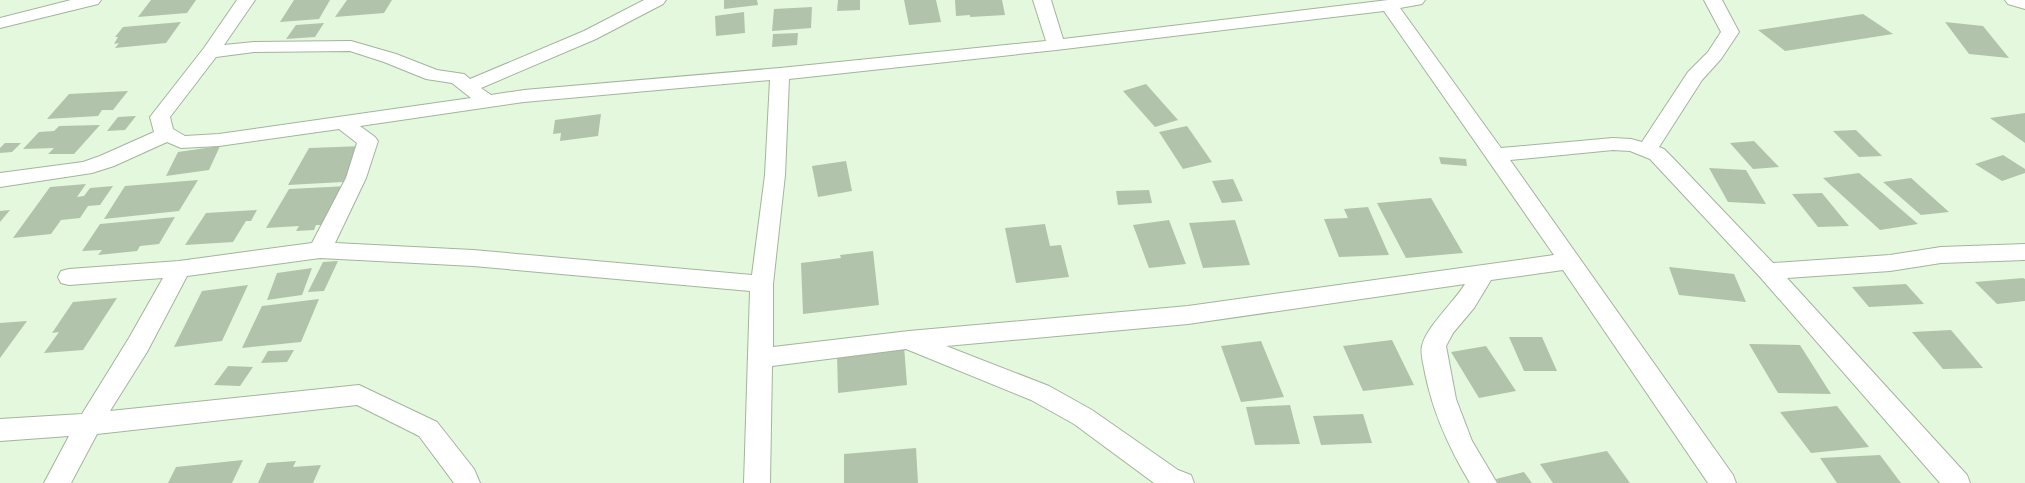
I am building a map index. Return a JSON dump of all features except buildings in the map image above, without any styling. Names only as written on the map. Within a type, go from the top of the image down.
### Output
[{"type":"street","points":[[0,23],[92,0]]},
{"type":"street","points":[[246,0],[210,52],[160,117],[164,132],[181,142],[219,140],[341,121],[524,96],[780,74],[1056,46],[1389,5],[1416,0]]},
{"type":"street","points":[[469,86],[590,34],[657,0]]},
{"type":"street","points":[[1042,0],[1056,46]]},
{"type":"street","points":[[1648,150],[1695,76],[1715,55],[1730,32],[1713,0]]},
{"type":"street","points":[[2014,0],[2025,4]]},
{"type":"street","points":[[1389,5],[1496,155],[1723,483]]},
{"type":"street","points":[[210,52],[254,47],[351,46],[390,58],[433,75],[456,78],[469,86],[487,101]]},
{"type":"street","points":[[756,483],[761,358],[762,284],[775,175],[780,74]]},
{"type":"street","points":[[320,250],[356,178],[368,141],[341,121]]},
{"type":"street","points":[[0,180],[84,168],[107,162],[168,134]]},
{"type":"street","points":[[1496,155],[1613,144],[1631,145],[1657,154],[1768,271],[1957,483]]},
{"type":"street","points":[[69,277],[179,269],[320,250],[473,258],[762,284]]},
{"type":"street","points":[[1768,271],[1890,263],[1941,255],[2025,252]]},
{"type":"street","points":[[761,358],[909,340],[1188,315],[1569,261]]},
{"type":"street","points":[[57,483],[89,424],[138,345],[179,269]]},
{"type":"street","points":[[1484,273],[1466,302],[1444,327],[1434,346],[1436,366],[1443,399],[1461,445],[1484,483]]},
{"type":"street","points":[[909,340],[1040,393],[1083,417],[1168,478],[1181,483]]},
{"type":"street","points":[[0,430],[89,424],[359,395],[428,429],[465,477],[467,483]]}]
